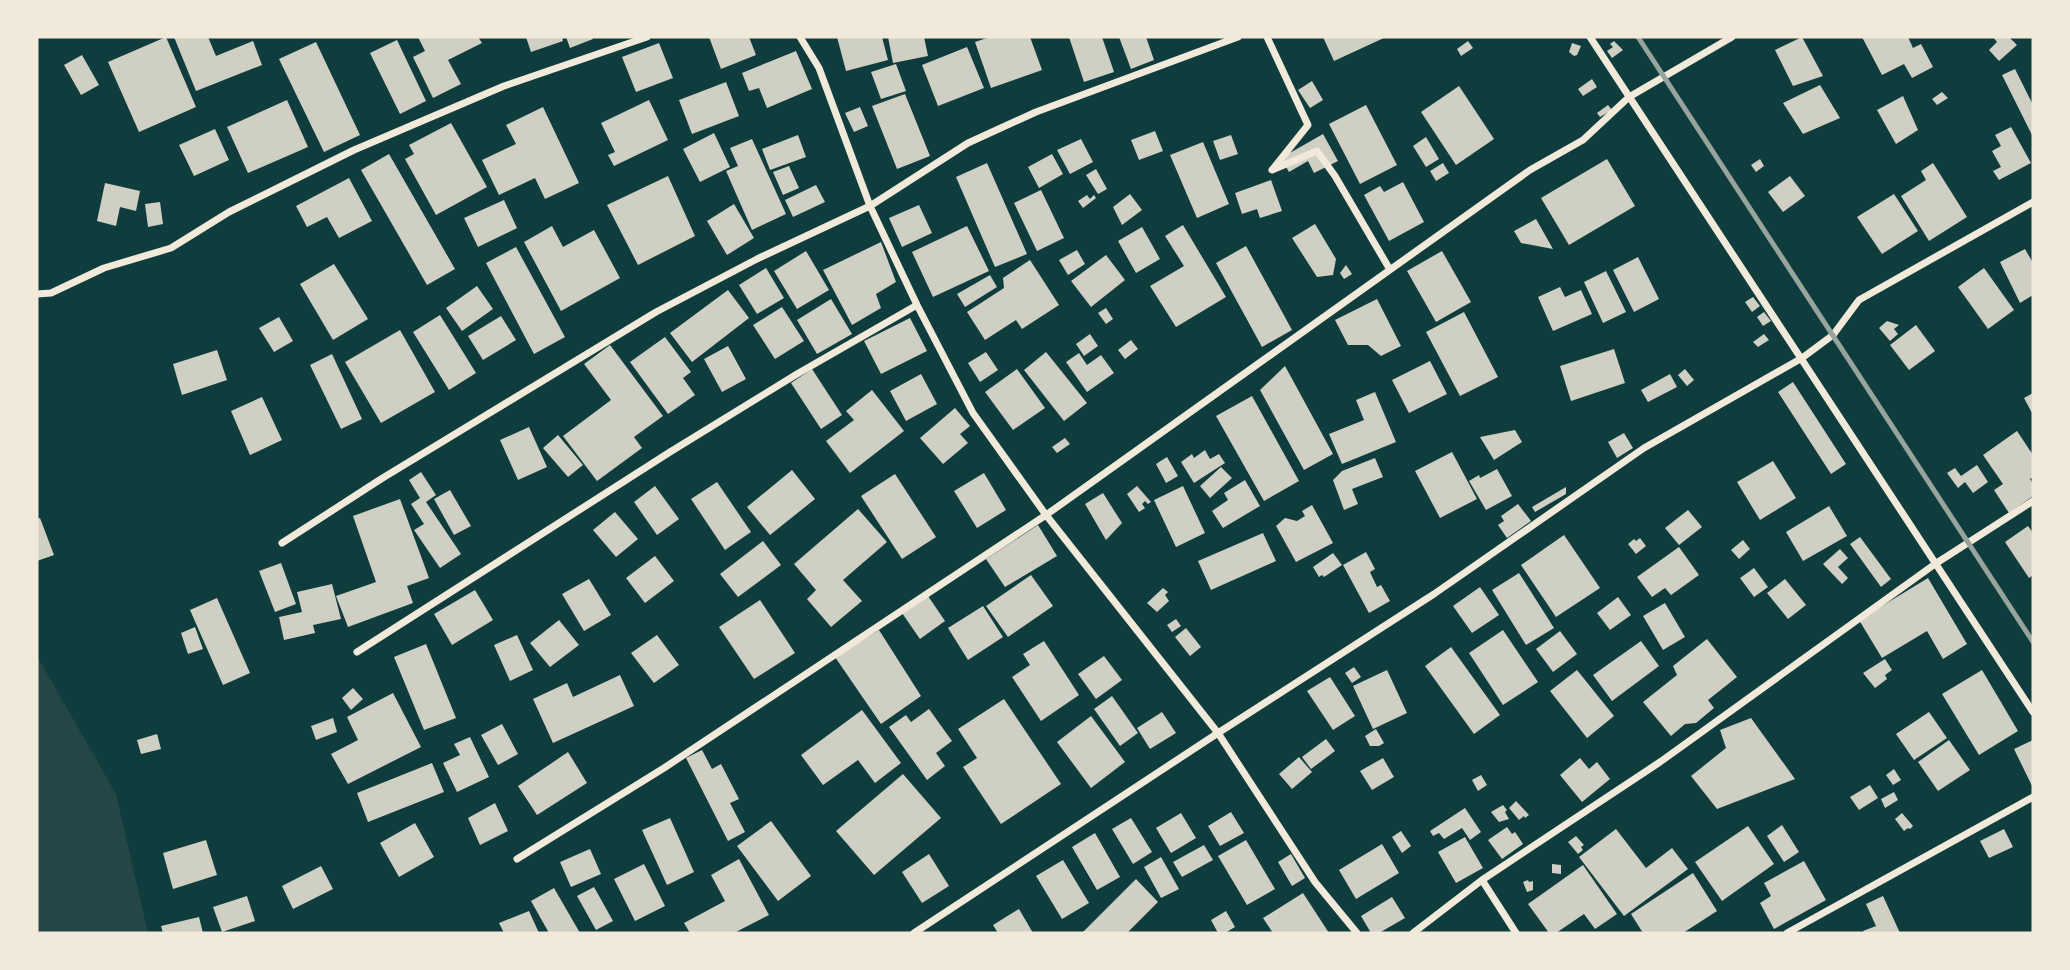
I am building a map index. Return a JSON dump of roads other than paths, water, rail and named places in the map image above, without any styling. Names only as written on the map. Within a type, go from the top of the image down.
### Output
[{"type":"street","points":[[37,293],[51,293],[104,268],[171,248],[229,212],[354,150],[504,86],[647,37]]},
{"type":"street","points":[[800,37],[819,68],[870,206],[973,413],[1046,515],[1218,733],[1315,882],[1357,933]]},
{"type":"street","points":[[282,543],[381,479],[656,312],[757,259],[870,206],[968,144],[1036,112],[1238,37]]},
{"type":"street","points":[[1267,37],[1308,125],[1272,170],[1317,150],[1389,268]]},
{"type":"street","points":[[1590,37],[1935,564],[2032,707]]},
{"type":"street","points":[[517,859],[664,768],[1046,515],[1389,268],[1530,170],[1583,140],[1629,97],[1731,37]]},
{"type":"street","points":[[914,933],[1434,594],[1644,448],[1802,358],[1832,335],[1859,300],[2033,202]]},
{"type":"street","points":[[357,652],[693,438],[917,305]]},
{"type":"street","points":[[1413,933],[1482,880],[1660,762],[1935,564],[2033,501]]},
{"type":"street","points":[[1787,933],[2033,797]]},
{"type":"street","points":[[1482,880],[1516,933]]},
{"type":"railway","points":[[1638,37],[2033,642]]}]
